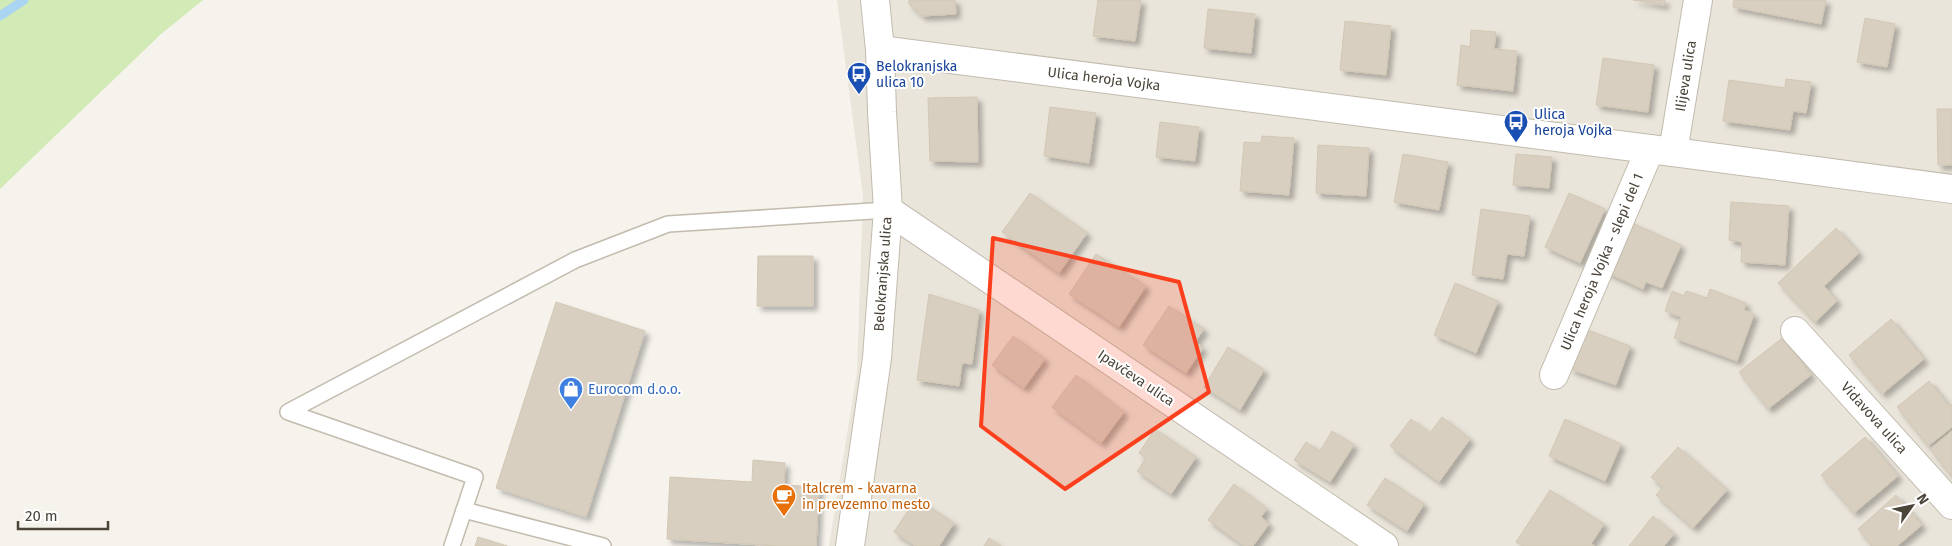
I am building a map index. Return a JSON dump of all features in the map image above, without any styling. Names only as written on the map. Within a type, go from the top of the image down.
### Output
[{"type":"street","name":"Belokranjska ulica","points":[[850,546],[877,358],[888,210],[880,50],[875,0]]},
{"type":"street","name":"Ilijeva ulica","points":[[1662,150],[1698,0]]},
{"type":"street","name":"Ulica heroja Vojka","points":[[880,50],[1952,189]]},
{"type":"street","name":"Ulica heroja Vojka - slepi del 1","points":[[1554,375],[1662,150]]},
{"type":"street","name":"Ipavčeva ulica","points":[[888,210],[1384,546]]},
{"type":"street","name":"Vidavova ulica","points":[[1795,331],[1952,505]]},
{"type":"lane","points":[[452,546],[474,477],[288,412],[575,260],[668,224],[888,210]]},
{"type":"lane","points":[[464,510],[603,546]]},
{"type":"highlighted area","points":[[993,238],[1179,282],[1209,392],[1065,489],[981,426]]},
{"type":"shaded area","points":[[837,0],[1952,0],[1952,546],[829,546],[857,372],[863,196]]},
{"type":"green space","points":[[0,0],[203,0],[161,34],[0,189]]},
{"type":"building","points":[[909,0],[955,0],[956,14],[922,16],[909,4]]},
{"type":"building","points":[[1098,0],[1141,0],[1135,41],[1093,36]]},
{"type":"building","points":[[1633,0],[1665,0],[1664,5]]},
{"type":"building","points":[[1734,0],[1826,0],[1821,24],[1733,7]]},
{"type":"building","points":[[1208,9],[1255,14],[1251,53],[1204,48]]},
{"type":"building","points":[[1865,18],[1895,24],[1887,67],[1857,62]]},
{"type":"building","points":[[1345,21],[1391,26],[1386,75],[1340,70]]},
{"type":"building","points":[[1471,30],[1496,32],[1494,49],[1517,51],[1513,91],[1457,85],[1461,45],[1470,47]]},
{"type":"building","points":[[1603,58],[1654,65],[1648,112],[1596,105]]},
{"type":"building","points":[[1786,79],[1811,82],[1806,113],[1793,111],[1790,130],[1723,121],[1729,80],[1785,88]]},
{"type":"building","points":[[977,97],[978,162],[930,161],[928,98]]},
{"type":"building","points":[[1050,107],[1096,113],[1089,163],[1044,156]]},
{"type":"building","points":[[1937,109],[1952,109],[1952,165],[1938,165]]},
{"type":"building","points":[[1160,122],[1199,127],[1195,161],[1156,157]]},
{"type":"building","points":[[1262,136],[1294,138],[1289,195],[1240,191],[1244,142],[1261,143]]},
{"type":"building","points":[[1318,145],[1369,148],[1366,196],[1316,193]]},
{"type":"building","points":[[1403,154],[1448,162],[1439,210],[1394,202]]},
{"type":"building","points":[[1516,154],[1552,157],[1549,188],[1513,185]]},
{"type":"building","points":[[1030,193],[1087,233],[1059,273],[1002,232]]},
{"type":"building","points":[[1569,193],[1605,209],[1580,263],[1545,247]]},
{"type":"building","points":[[1731,202],[1789,206],[1785,265],[1741,262],[1742,242],[1729,240]]},
{"type":"building","points":[[1481,209],[1530,216],[1524,256],[1507,254],[1503,279],[1472,275]]},
{"type":"building","points":[[1628,221],[1681,245],[1662,288],[1646,282],[1643,289],[1606,272]]},
{"type":"building","points":[[1836,228],[1859,253],[1824,286],[1837,301],[1815,322],[1778,283]]},
{"type":"building","points":[[1096,254],[1146,286],[1119,327],[1069,294]]},
{"type":"building","points":[[758,256],[813,256],[813,306],[757,306]]},
{"type":"building","points":[[1455,283],[1498,301],[1476,353],[1434,335]]},
{"type":"building","points":[[1710,289],[1746,303],[1744,310],[1754,314],[1737,361],[1674,338],[1681,317],[1665,311],[1672,291],[1684,296],[1686,291],[1707,298]]},
{"type":"building","points":[[929,294],[979,310],[972,364],[962,363],[959,386],[917,380]]},
{"type":"building","name":"Eurocom d.o.o.","points":[[556,302],[645,331],[586,517],[496,488]]},
{"type":"building","points":[[1169,306],[1204,329],[1195,342],[1203,348],[1186,373],[1143,345]]},
{"type":"building","points":[[1891,319],[1924,359],[1882,394],[1849,355]]},
{"type":"building","points":[[1585,329],[1630,346],[1616,385],[1570,369]]},
{"type":"building","points":[[1013,336],[1045,359],[1024,388],[992,365]]},
{"type":"building","points":[[1782,338],[1811,375],[1768,409],[1739,372]]},
{"type":"building","points":[[1228,347],[1264,370],[1240,410],[1204,387]]},
{"type":"building","points":[[1076,375],[1124,412],[1101,443],[1052,407]]},
{"type":"building","points":[[1929,381],[1949,406],[1952,404],[1952,427],[1928,446],[1897,407]]},
{"type":"building","points":[[1442,417],[1470,439],[1439,482],[1390,446],[1411,419],[1430,433]]},
{"type":"building","points":[[1565,419],[1621,444],[1605,481],[1549,456]]},
{"type":"building","points":[[1155,429],[1196,457],[1171,494],[1137,471],[1146,458],[1139,453]]},
{"type":"building","points":[[1332,431],[1354,445],[1330,482],[1294,460],[1306,442],[1320,451]]},
{"type":"building","points":[[1952,431],[1952,477],[1930,449]]},
{"type":"building","points":[[1865,437],[1898,476],[1854,513],[1821,475]]},
{"type":"building","points":[[1678,447],[1727,490],[1693,528],[1656,495],[1663,487],[1651,477]]},
{"type":"building","points":[[753,460],[785,463],[784,485],[819,487],[816,546],[778,546],[667,539],[670,477],[752,482]]},
{"type":"building","points":[[1385,478],[1424,504],[1407,531],[1367,505]]},
{"type":"building","points":[[1234,484],[1267,509],[1261,517],[1269,524],[1253,546],[1244,546],[1208,520]]},
{"type":"building","points":[[1550,490],[1604,524],[1591,544],[1595,546],[1522,546],[1516,542]]},
{"type":"building","points":[[1896,495],[1922,525],[1897,546],[1872,546],[1858,529]]},
{"type":"building","points":[[916,498],[954,523],[939,546],[915,546],[894,532]]},
{"type":"building","points":[[1653,516],[1674,534],[1664,546],[1629,546]]},
{"type":"building","points":[[478,537],[507,546],[475,546]]},
{"type":"building","points":[[989,538],[1001,546],[984,546]]},
{"type":"waterway","points":[[0,16],[24,0]]},
{"type":"place","name":"Belokranjska ulica 10","points":[[859,95]]},
{"type":"place","name":"Ulica heroja Vojka","points":[[1516,143]]},
{"type":"place","name":"Eurocom d.o.o.","points":[[571,410]]},
{"type":"place","name":"Italcrem - kavarna in prevzemno mesto","points":[[784,517]]}]
